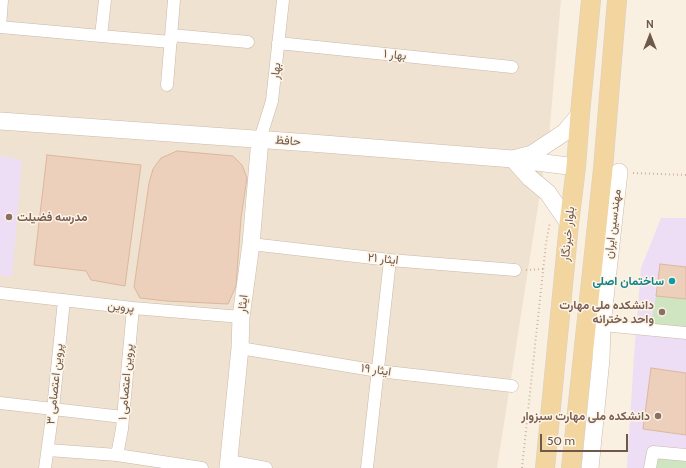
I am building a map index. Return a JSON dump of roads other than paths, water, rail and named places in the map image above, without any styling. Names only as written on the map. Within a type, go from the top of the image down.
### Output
[{"type":"main road","name":"بلوار خبرنگار","points":[[545,468],[576,167],[591,0]]},
{"type":"main road","points":[[571,468],[611,170],[617,0]]},
{"type":"main road","points":[[569,224],[548,193],[530,178],[513,159],[532,154],[565,132],[580,114]]},
{"type":"main road","name":"حافظ","points":[[0,121],[260,139],[513,159],[576,167]]},
{"type":"main road","name":"ایثار","points":[[228,464],[242,317],[251,244],[260,139]]},
{"type":"main road","points":[[576,167],[611,170]]},
{"type":"main road","name":"مهندسین ایران","points":[[590,468],[601,359],[611,170]]},
{"type":"street","points":[[101,36],[105,0]]},
{"type":"street","points":[[167,85],[174,0]]},
{"type":"street","name":"بهار","points":[[260,139],[272,101],[283,0]]},
{"type":"street","points":[[1,5],[0,27],[101,36],[248,42]]},
{"type":"street","name":"بهار ۱","points":[[278,43],[512,67]]},
{"type":"street","name":"ایثار ۲۱","points":[[251,244],[390,260],[515,270]]},
{"type":"street","points":[[366,468],[390,260]]},
{"type":"street","name":"پروین","points":[[0,293],[133,308],[242,317]]},
{"type":"street","name":"پروین اعتصامی ۳","points":[[46,468],[64,300]]},
{"type":"street","name":"پروین اعتصامی ۱","points":[[117,454],[123,417],[133,308]]},
{"type":"street","points":[[602,324],[686,333]]},
{"type":"street","name":"ایثار ۱۹","points":[[240,348],[378,371],[512,386]]},
{"type":"street","points":[[0,403],[123,417]]},
{"type":"street","points":[[48,450],[117,454],[202,468]]},
{"type":"street","points":[[650,468],[653,452],[686,455]]},
{"type":"street","points":[[228,464],[266,468]]},
{"type":"place","name":"مدرسه فضیلت","points":[[9,217]]},
{"type":"place","name":"ساختمان اصلی","points":[[672,281]]},
{"type":"place","name":"دانشکده ملی مهارت واحد دخترانه","points":[[662,312]]},
{"type":"place","name":"دانشکده ملی مهارت سبزوار","points":[[658,416]]}]
